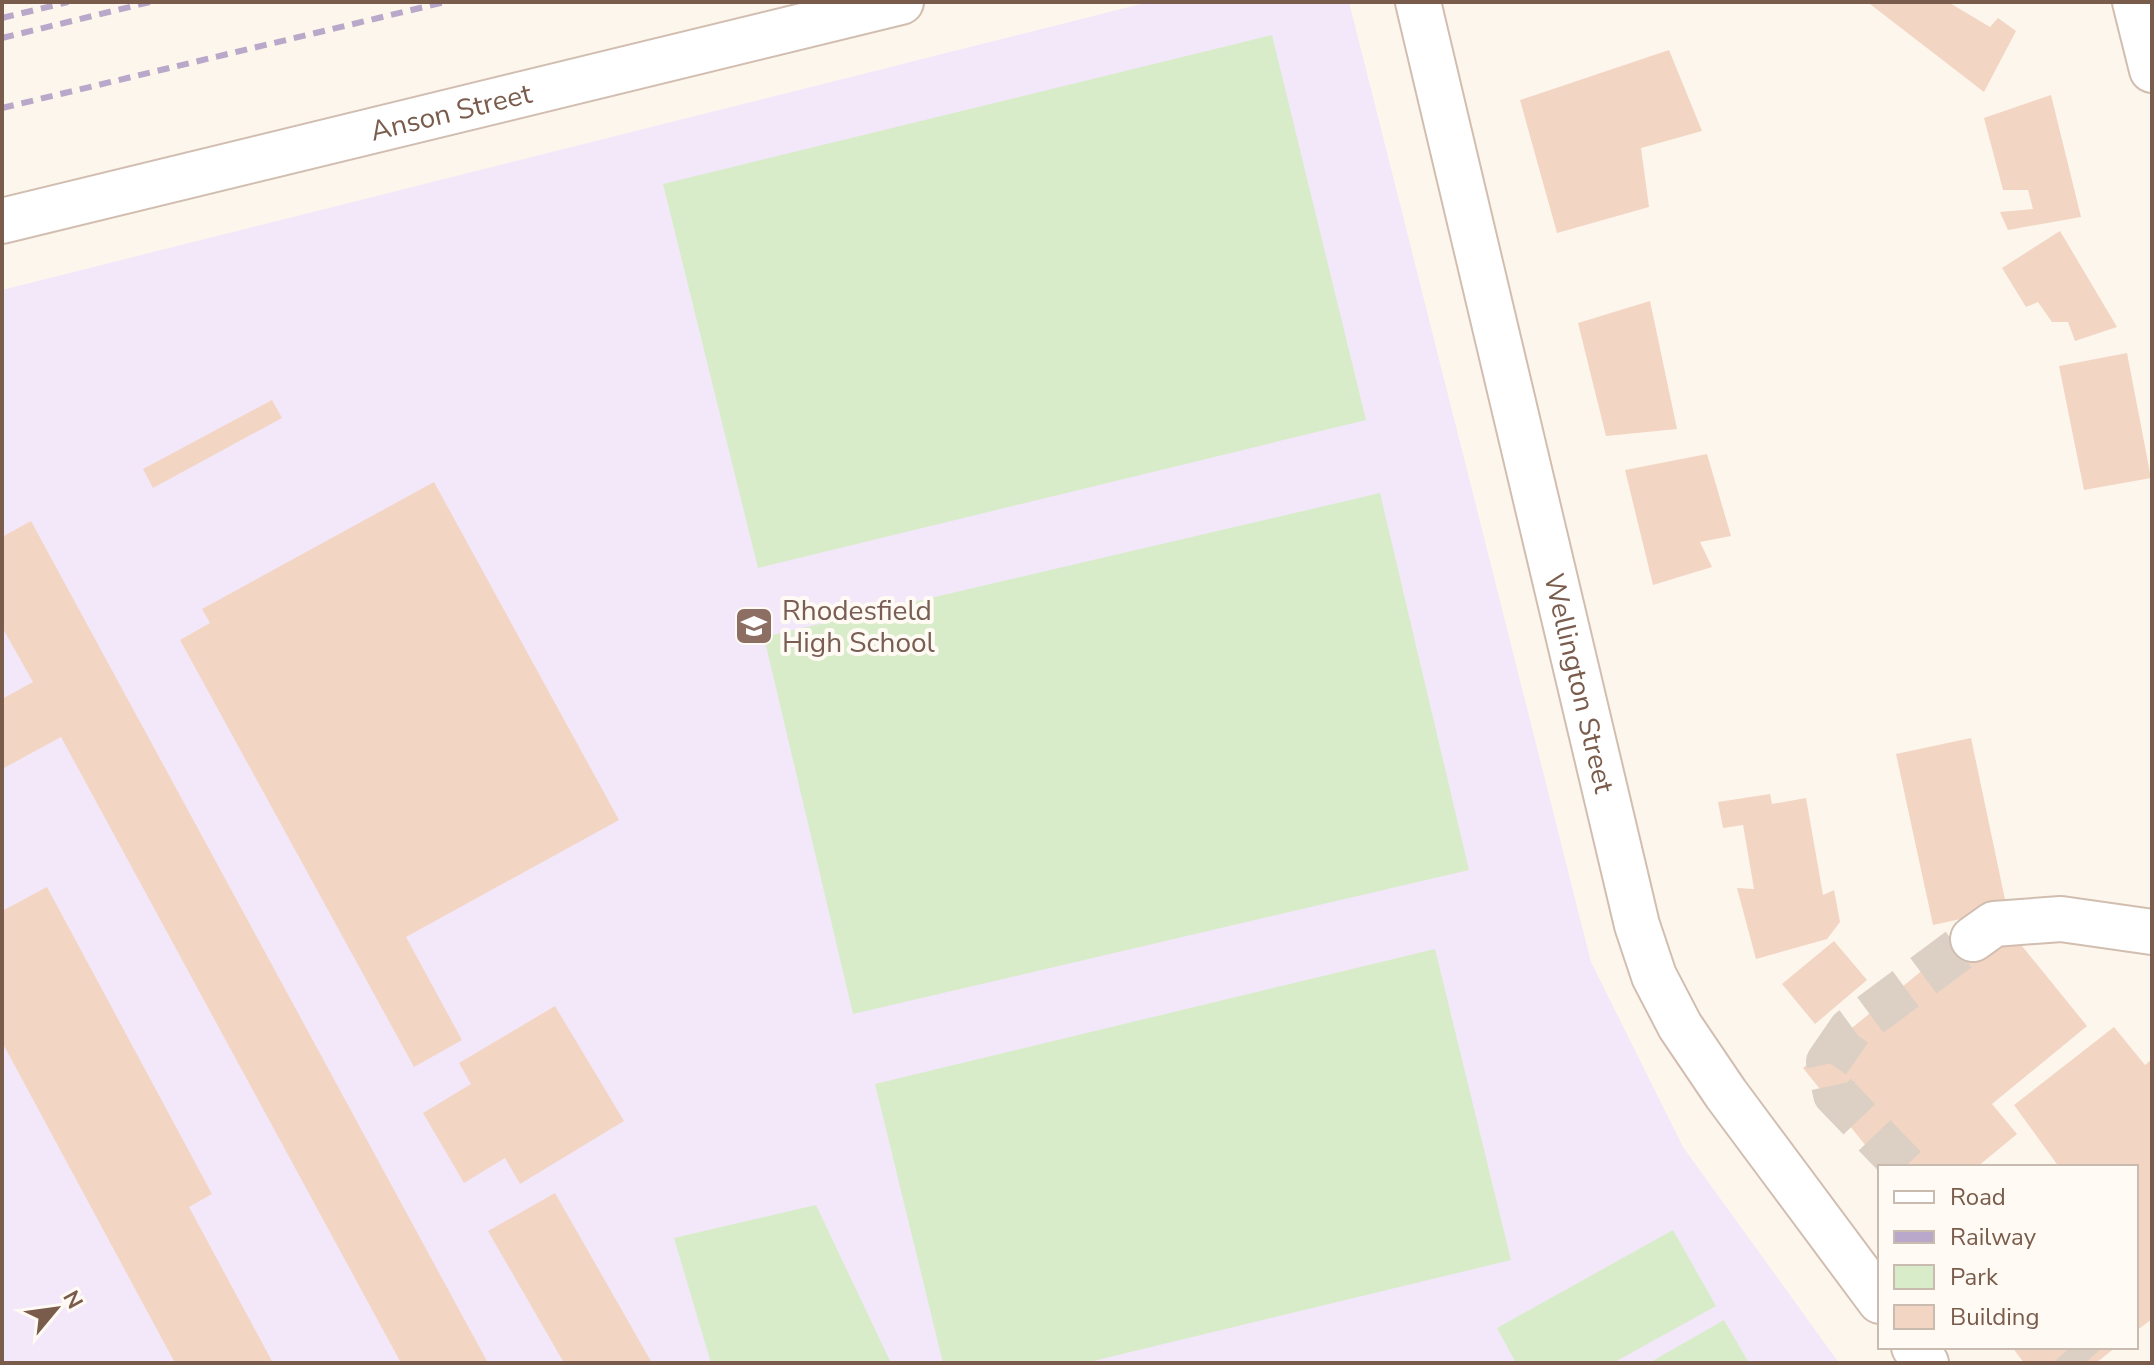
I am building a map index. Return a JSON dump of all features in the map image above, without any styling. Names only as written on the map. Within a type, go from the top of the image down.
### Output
[{"type":"street","name":"Anson Street","points":[[2,221],[901,2]]},
{"type":"street","name":"Wellington Street","points":[[1418,2],[1637,925],[1654,976],[1680,1026],[1726,1094],[1878,1298]]},
{"type":"street","points":[[2135,2],[2152,70]]},
{"type":"street","points":[[1973,939],[1994,924],[2061,919],[2152,932]]},
{"type":"shaded area","name":"Rhodesfield High School","points":[[1149,2],[1349,2],[1591,962],[1683,1147],[1839,1363],[2,1363],[2,290]]},
{"type":"green space","points":[[1272,35],[1366,420],[758,568],[663,184]]},
{"type":"green space","points":[[1380,493],[1469,870],[853,1014],[764,637]]},
{"type":"green space","points":[[1435,949],[1511,1260],[1085,1363],[943,1363],[875,1084]]},
{"type":"green space","points":[[816,1205],[891,1363],[711,1363],[674,1238]]},
{"type":"green space","points":[[1673,1230],[1716,1306],[1613,1363],[1516,1363],[1497,1328]]},
{"type":"green space","points":[[1724,1320],[1749,1363],[1649,1363]]},
{"type":"building","points":[[1948,2],[1990,27],[1998,18],[2016,31],[1984,92],[1870,4]]},
{"type":"building","points":[[1669,50],[1702,131],[1641,148],[1649,207],[1557,233],[1520,100]]},
{"type":"building","points":[[2051,95],[2081,217],[2008,230],[2000,212],[2033,209],[2028,190],[2003,190],[1984,118]]},
{"type":"building","points":[[2060,231],[2117,327],[2075,341],[2068,322],[2052,322],[2038,302],[2026,307],[2002,268]]},
{"type":"building","points":[[1650,301],[1677,429],[1606,436],[1578,323]]},
{"type":"building","points":[[2127,353],[2151,478],[2084,490],[2059,366]]},
{"type":"building","points":[[272,400],[282,418],[153,488],[143,469]]},
{"type":"building","points":[[1707,454],[1731,536],[1700,542],[1712,567],[1653,585],[1625,470]]},
{"type":"building","points":[[434,482],[619,820],[406,937],[462,1040],[414,1067],[180,640],[210,623],[202,609]]},
{"type":"building","points":[[31,521],[488,1363],[401,1363],[61,737],[2,769],[2,699],[33,682],[2,627],[2,537]]},
{"type":"building","points":[[1971,738],[2007,909],[1933,925],[1896,754]]},
{"type":"building","points":[[1770,794],[1772,804],[1806,798],[1823,895],[1834,890],[1840,922],[1827,939],[1756,959],[1737,888],[1754,889],[1743,825],[1723,828],[1718,802]]},
{"type":"building","points":[[47,887],[212,1194],[189,1207],[273,1363],[175,1363],[2,1042],[2,911]]},
{"type":"building","points":[[2005,925],[2087,1026],[1992,1104],[2017,1134],[1979,1165],[1881,1165],[1803,1068],[1968,933]]},
{"type":"building","points":[[1834,941],[1867,980],[1815,1024],[1782,984]]},
{"type":"building","points":[[555,1006],[624,1121],[520,1184],[505,1158],[464,1183],[423,1113],[471,1084],[459,1063]]},
{"type":"building","points":[[2114,1027],[2145,1065],[2152,1059],[2152,1319],[2138,1330],[2138,1165],[2058,1165],[2014,1105]]},
{"type":"building","points":[[555,1193],[652,1363],[564,1363],[488,1231]]},
{"type":"building","points":[[2014,1349],[2114,1349],[2096,1363],[2024,1363]]},
{"type":"tunnel","points":[[1903,1165],[1835,1094],[1828,1062],[1850,1030],[1973,939]]},
{"type":"tunnel","points":[[2073,1349],[2085,1363]]},
{"type":"railway","points":[[2,18],[68,2]]},
{"type":"railway","points":[[2,38],[150,2]]},
{"type":"railway","points":[[2,108],[445,2]]},
{"type":"place","name":"Rhodesfield High School","points":[[754,626]]}]
